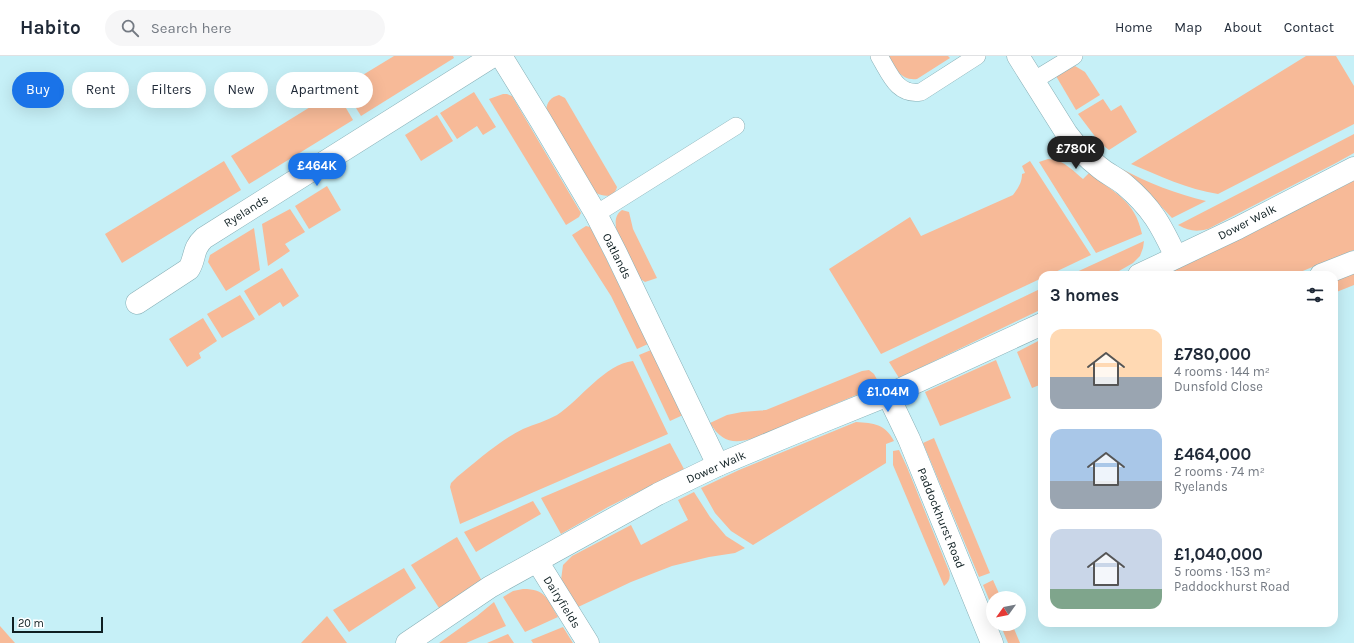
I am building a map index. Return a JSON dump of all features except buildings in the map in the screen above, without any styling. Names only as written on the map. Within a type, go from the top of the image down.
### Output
[{"type":"street","name":"Ryelands","points":[[137,303],[189,269],[193,263],[195,250],[198,243],[204,238],[493,56]]},
{"type":"street","name":"Oatlands","points":[[501,56],[596,214],[718,465]]},
{"type":"street","points":[[1018,56],[1074,144],[1099,168],[1123,183],[1151,211],[1162,228],[1176,257]]},
{"type":"street","name":"Dower Walk","points":[[1147,271],[1238,228],[1354,168]]},
{"type":"street","points":[[1331,271],[1354,262]]},
{"type":"street","name":"Dower Walk","points":[[407,643],[490,587],[536,560],[658,494],[718,465],[804,428],[888,395],[1038,326]]},
{"type":"street","name":"Paddockhurst Road","points":[[888,395],[912,446],[992,643]]},
{"type":"street","name":"Dairyfields","points":[[536,560],[588,643]]},
{"type":"lane","points":[[879,56],[897,85],[904,91],[913,93],[921,92],[977,56]]},
{"type":"lane","points":[[1033,81],[1074,56]]},
{"type":"lane","points":[[596,214],[736,126]]},
{"type":"shaded area","points":[[394,56],[453,56],[454,58],[361,116],[356,108],[373,108],[373,72],[368,72]]},
{"type":"shaded area","points":[[888,56],[948,56],[950,58],[917,79],[911,79],[899,73]]},
{"type":"shaded area","points":[[1306,56],[1336,56],[1354,86],[1354,124],[1218,194],[1184,185],[1131,164]]},
{"type":"shaded area","points":[[1075,66],[1085,72],[1100,95],[1076,110],[1056,76]]},
{"type":"shaded area","points":[[474,92],[496,127],[483,135],[477,126],[457,139],[440,113]]},
{"type":"shaded area","points":[[503,94],[512,96],[581,213],[579,217],[566,225],[489,99]]},
{"type":"shaded area","points":[[559,95],[565,98],[617,187],[616,191],[611,195],[606,196],[596,193],[546,110],[550,100]]},
{"type":"shaded area","points":[[1103,99],[1111,111],[1121,105],[1137,132],[1109,150],[1100,143],[1078,114]]},
{"type":"shaded area","points":[[309,108],[346,108],[353,120],[249,184],[231,156]]},
{"type":"shaded area","points":[[437,115],[453,141],[421,161],[405,135]]},
{"type":"shaded area","points":[[1354,134],[1354,153],[1336,163],[1208,229],[1193,230],[1186,229],[1178,225]]},
{"type":"shaded area","points":[[1053,159],[1063,163],[1083,179],[1089,173],[1122,198],[1139,222],[1142,234],[1096,253],[1039,162]]},
{"type":"shaded area","points":[[224,161],[241,190],[122,263],[105,234]]},
{"type":"shaded area","points":[[1030,161],[1091,255],[1057,271],[1038,271],[1038,280],[881,354],[829,269],[910,217],[921,236],[1013,195],[1018,188],[1022,174],[1025,173],[1022,166]]},
{"type":"shaded area","points":[[1122,169],[1163,188],[1206,201],[1172,218],[1142,186]]},
{"type":"shaded area","points":[[1354,179],[1354,250],[1303,271],[1172,271]]},
{"type":"shaded area","points":[[327,186],[341,210],[309,229],[295,206]]},
{"type":"shaded area","points":[[290,209],[305,232],[285,244],[290,251],[268,266],[262,224]]},
{"type":"shaded area","points":[[622,210],[629,212],[633,229],[657,278],[645,282],[639,278],[626,253],[617,233],[616,224],[617,216]]},
{"type":"shaded area","points":[[586,226],[590,227],[595,236],[648,344],[637,349],[611,296],[572,235]]},
{"type":"shaded area","points":[[254,228],[260,270],[226,291],[208,262],[210,255]]},
{"type":"shaded area","points":[[1144,241],[1140,256],[1133,263],[1119,271],[1079,271]]},
{"type":"shaded area","points":[[282,268],[299,296],[283,307],[280,302],[259,316],[244,291]]},
{"type":"shaded area","points":[[1354,271],[1354,285],[1338,291],[1338,278]]},
{"type":"shaded area","points":[[1038,290],[1038,311],[899,378],[889,362]]},
{"type":"shaded area","points":[[240,295],[255,319],[222,338],[207,314]]},
{"type":"shaded area","points":[[203,318],[217,341],[199,353],[201,358],[187,367],[169,339]]},
{"type":"shaded area","points":[[1038,341],[1038,386],[1032,388],[1017,352]]},
{"type":"shaded area","points":[[651,350],[683,415],[670,421],[639,355]]},
{"type":"shaded area","points":[[996,360],[1011,398],[940,426],[925,392]]},
{"type":"shaded area","points":[[633,361],[668,434],[460,524],[450,487],[451,483],[457,477],[489,451],[514,434],[557,415],[603,375],[623,364]]},
{"type":"shaded area","points":[[869,370],[874,374],[880,385],[755,438],[741,441],[729,440],[719,435],[710,423],[727,415],[766,410],[862,371]]},
{"type":"shaded area","points":[[856,422],[874,424],[883,428],[891,435],[894,441],[886,444],[886,463],[753,545],[731,531],[715,513],[701,488],[739,470]]},
{"type":"shaded area","points":[[934,438],[990,573],[979,577],[923,443]]},
{"type":"shaded area","points":[[670,443],[684,469],[608,507],[561,534],[541,498]]},
{"type":"shaded area","points":[[899,450],[949,571],[949,579],[944,586],[893,465],[893,451]]},
{"type":"shaded area","points":[[694,492],[710,517],[726,536],[745,548],[735,553],[709,557],[672,566],[631,582],[576,608],[561,580],[563,565],[572,556],[631,525],[641,545],[688,520],[678,500]]},
{"type":"shaded area","points":[[533,501],[541,514],[476,552],[464,532]]},
{"type":"shaded area","points":[[457,537],[482,581],[439,608],[411,565]]},
{"type":"shaded area","points":[[404,568],[416,588],[349,632],[333,610]]},
{"type":"shaded area","points":[[993,580],[998,591],[986,592],[983,585]]},
{"type":"shaded area","points":[[531,589],[545,596],[558,617],[525,632],[503,597],[513,591]]},
{"type":"shaded area","points":[[494,602],[506,626],[466,643],[439,643],[477,616]]},
{"type":"shaded area","points":[[327,616],[347,643],[301,643]]},
{"type":"shaded area","points":[[0,626],[15,643],[0,643]]},
{"type":"shaded area","points":[[563,627],[573,643],[533,643],[531,640]]},
{"type":"shaded area","points":[[1003,631],[1015,631],[1020,643],[1008,643]]},
{"type":"shaded area","points":[[508,634],[514,643],[487,643]]}]
